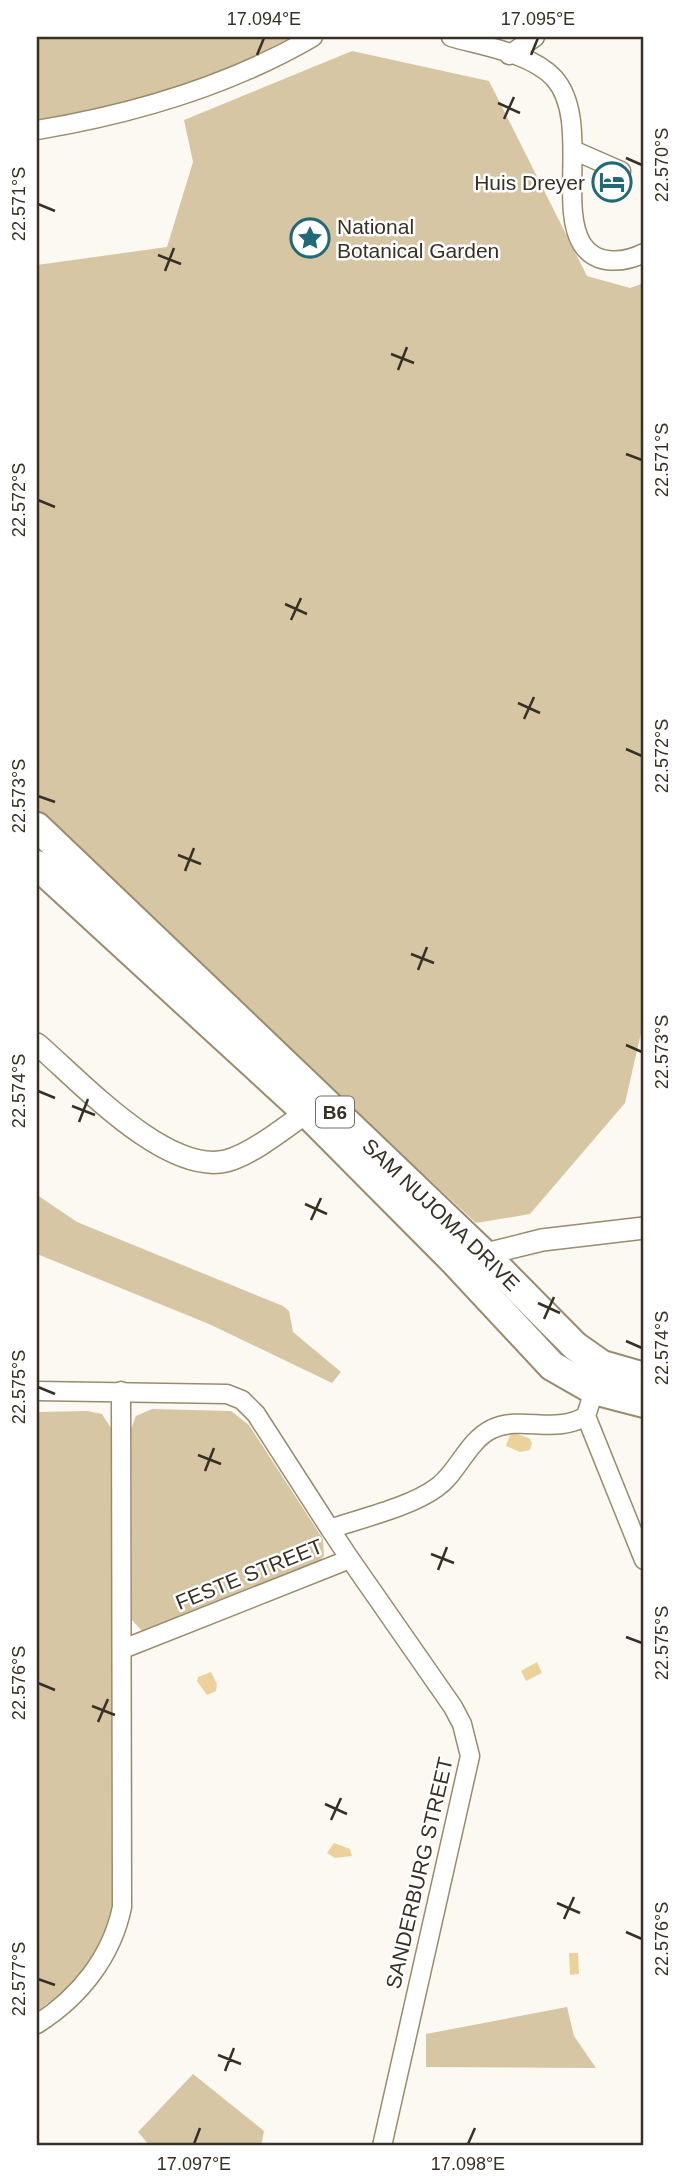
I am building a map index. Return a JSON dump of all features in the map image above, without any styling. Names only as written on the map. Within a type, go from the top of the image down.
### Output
[{"type":"highway","name":"SAM NUJOMA DRIVE","points":[[37,827],[315,1106],[552,1366],[594,1390],[644,1403]]},
{"type":"highway","name":"SAM NUJOMA DRIVE","points":[[37,865],[484,1254],[575,1346],[594,1390]]},
{"type":"highway","name":"SAM NUJOMA DRIVE","points":[[594,1390],[644,1377]]},
{"type":"street","points":[[37,130],[99,118],[223,82],[313,37]]},
{"type":"street","points":[[451,37],[539,66],[555,79],[563,91],[569,113],[574,209],[581,243],[594,254],[612,262],[628,261],[644,253]]},
{"type":"street","points":[[509,55],[535,37]]},
{"type":"street","points":[[573,150],[621,172]]},
{"type":"street","points":[[37,1044],[153,1143],[198,1162],[229,1160],[315,1106]]},
{"type":"street","points":[[455,1262],[542,1240],[644,1228]]},
{"type":"street","points":[[594,1390],[644,1560]]},
{"type":"street","name":"FESTE STREET","points":[[122,1649],[350,1559],[330,1529],[437,1487],[480,1437],[492,1429],[512,1425],[562,1426],[594,1390]]},
{"type":"street","points":[[37,1391],[227,1394],[242,1400],[256,1414],[330,1529]]},
{"type":"street","points":[[37,2024],[72,1995],[101,1963],[116,1935],[122,1906],[121,1391]]},
{"type":"street","name":"SANDERBURG STREET","points":[[350,1559],[453,1707],[462,1724],[470,1756],[382,2146]]},
{"type":"shaded area","points":[[37,37],[292,37],[233,67],[152,95],[37,124]]},
{"type":"shaded area","points":[[352,51],[489,81],[587,276],[630,288],[644,283],[644,1020],[625,1103],[530,1214],[476,1223],[37,815],[37,265],[167,247],[193,162],[184,120]]},
{"type":"shaded area","points":[[37,1195],[77,1222],[283,1306],[289,1311],[293,1332],[341,1372],[332,1383],[209,1324],[37,1254]]},
{"type":"shaded area","points":[[152,1409],[231,1411],[249,1425],[323,1539],[324,1556],[313,1567],[158,1631],[142,1631],[132,1620],[131,1429],[136,1416]]},
{"type":"shaded area","points":[[87,1411],[102,1414],[111,1428],[112,1907],[101,1940],[86,1967],[65,1990],[37,2011],[37,1412]]},
{"type":"shaded area","points":[[511,1432],[529,1438],[532,1443],[530,1450],[520,1452],[506,1446]]},
{"type":"shaded area","points":[[537,1662],[542,1673],[526,1681],[521,1671]]},
{"type":"shaded area","points":[[211,1672],[217,1684],[216,1691],[207,1695],[197,1681],[198,1677]]},
{"type":"shaded area","points":[[334,1843],[350,1849],[352,1856],[335,1858],[327,1853]]},
{"type":"shaded area","points":[[569,1953],[578,1953],[579,1974],[570,1975]]},
{"type":"shaded area","points":[[567,2007],[574,2036],[596,2068],[426,2067],[426,2034]]},
{"type":"shaded area","points":[[193,2074],[264,2131],[261,2146],[150,2146],[138,2132]]},
{"type":"place","name":"Huis Dreyer","points":[[612,182]]},
{"type":"place","name":"National Botanical Garden","points":[[310,238]]}]
